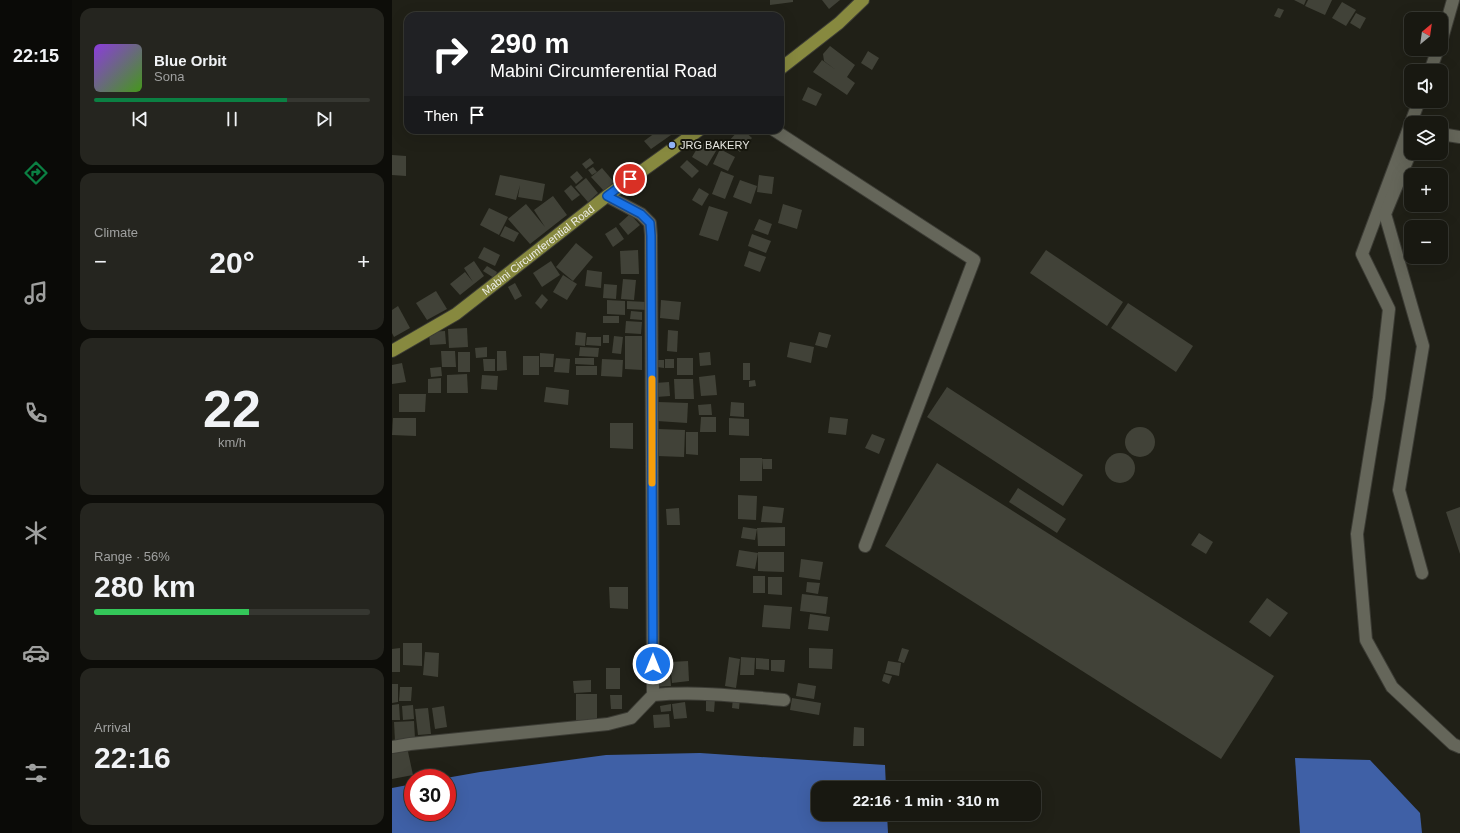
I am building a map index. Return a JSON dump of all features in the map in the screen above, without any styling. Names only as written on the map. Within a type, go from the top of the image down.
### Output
[{"type":"main road","points":[[784,66],[839,23],[863,0]]},
{"type":"main road","name":"Mabini Circumferential Road","points":[[392,351],[456,314],[607,196],[693,134]]},
{"type":"street","points":[[1447,12],[1449,1]]},
{"type":"street","points":[[1416,108],[1362,254],[1389,309],[1379,398],[1357,534],[1366,640],[1392,687],[1453,744],[1460,748]]},
{"type":"street","points":[[780,134],[974,260],[865,546]]},
{"type":"street","points":[[1448,135],[1460,137]]},
{"type":"street","points":[[1407,160],[1385,214],[1423,346],[1399,490],[1422,573]]},
{"type":"street","points":[[607,196],[641,214],[650,223],[653,695]]},
{"type":"street","points":[[392,747],[608,724],[631,718],[653,695],[679,693],[718,694],[784,700]]},
{"type":"water","points":[[700,753],[885,765],[886,781],[811,781],[811,821],[887,821],[888,833],[392,833],[392,788],[404,786],[404,821],[456,821],[456,776],[606,755]]},
{"type":"water","points":[[1295,758],[1370,760],[1420,813],[1422,833],[1300,833]]},
{"type":"building","points":[[770,0],[793,0],[793,2],[770,5]]},
{"type":"building","points":[[822,0],[840,0],[829,9]]},
{"type":"building","points":[[1294,0],[1306,0],[1304,5]]},
{"type":"building","points":[[1308,0],[1332,0],[1325,15],[1305,6]]},
{"type":"building","points":[[1342,2],[1356,10],[1346,26],[1332,18]]},
{"type":"building","points":[[1278,8],[1284,10],[1280,18],[1274,16]]},
{"type":"building","points":[[1356,13],[1366,18],[1360,29],[1350,23]]},
{"type":"building","points":[[830,46],[855,65],[847,77],[855,83],[847,95],[813,72],[822,60],[836,70],[824,61],[823,54]]},
{"type":"building","points":[[868,51],[879,58],[872,70],[861,63]]},
{"type":"building","points":[[808,87],[822,94],[816,106],[802,100]]},
{"type":"building","points":[[654,134],[671,135],[651,149],[644,141]]},
{"type":"building","points":[[735,134],[748,134],[752,138],[740,152],[728,142]]},
{"type":"building","points":[[701,142],[716,151],[707,166],[692,157]]},
{"type":"building","points":[[720,149],[735,157],[728,171],[713,164]]},
{"type":"building","points":[[392,155],[406,156],[406,176],[392,175]]},
{"type":"building","points":[[590,158],[594,163],[586,169],[582,164]]},
{"type":"building","points":[[687,160],[699,171],[692,178],[680,167]]},
{"type":"building","points":[[593,167],[597,172],[592,175],[588,170]]},
{"type":"building","points":[[602,168],[614,182],[604,191],[591,177]]},
{"type":"building","points":[[577,171],[583,178],[576,184],[570,177]]},
{"type":"building","points":[[721,171],[734,176],[725,199],[712,194]]},
{"type":"building","points":[[500,175],[545,184],[542,201],[518,197],[520,185],[516,200],[495,195]]},
{"type":"building","points":[[759,175],[774,177],[772,194],[757,192]]},
{"type":"building","points":[[586,178],[598,193],[588,202],[575,187]]},
{"type":"building","points":[[740,180],[757,186],[751,204],[733,197]]},
{"type":"building","points":[[571,185],[580,195],[572,201],[564,191]]},
{"type":"building","points":[[699,188],[709,194],[702,206],[692,200]]},
{"type":"building","points":[[553,196],[567,215],[530,244],[508,219],[526,204],[545,227],[534,210]]},
{"type":"building","points":[[783,204],[802,210],[797,229],[778,223]]},
{"type":"building","points":[[709,206],[728,212],[718,241],[699,235]]},
{"type":"building","points":[[489,208],[508,217],[499,235],[480,225]]},
{"type":"building","points":[[630,214],[640,225],[628,235],[619,224]]},
{"type":"building","points":[[759,219],[772,224],[768,235],[754,230]]},
{"type":"building","points":[[505,226],[519,233],[514,242],[500,236]]},
{"type":"building","points":[[616,227],[624,239],[613,247],[605,234]]},
{"type":"building","points":[[752,234],[771,241],[766,253],[748,246]]},
{"type":"building","points":[[576,243],[593,257],[573,281],[556,267]]},
{"type":"building","points":[[484,247],[500,255],[495,266],[478,258]]},
{"type":"building","points":[[638,250],[639,274],[621,274],[620,251]]},
{"type":"building","points":[[1046,250],[1123,302],[1107,326],[1030,273]]},
{"type":"building","points":[[749,251],[766,257],[760,272],[744,266]]},
{"type":"building","points":[[474,261],[484,276],[460,295],[450,284],[465,272],[473,282],[464,268]]},
{"type":"building","points":[[551,261],[560,275],[542,287],[533,273]]},
{"type":"building","points":[[487,266],[497,272],[494,278],[483,271]]},
{"type":"building","points":[[587,270],[602,272],[601,288],[585,286]]},
{"type":"building","points":[[563,275],[577,284],[567,300],[553,292]]},
{"type":"building","points":[[623,279],[636,280],[634,300],[621,299]]},
{"type":"building","points":[[515,283],[522,296],[515,300],[508,287]]},
{"type":"building","points":[[604,284],[617,285],[616,299],[603,298]]},
{"type":"building","points":[[436,291],[447,309],[427,320],[416,303]]},
{"type":"building","points":[[542,294],[548,300],[541,309],[535,303]]},
{"type":"building","points":[[607,300],[625,301],[625,315],[607,314]]},
{"type":"building","points":[[661,300],[681,302],[679,320],[660,318]]},
{"type":"building","points":[[627,301],[647,302],[647,310],[627,309]]},
{"type":"building","points":[[1128,303],[1193,346],[1176,372],[1111,328]]},
{"type":"building","points":[[398,306],[410,328],[394,337],[392,333],[392,310]]},
{"type":"building","points":[[631,311],[642,312],[642,320],[630,319]]},
{"type":"building","points":[[603,316],[619,316],[619,323],[603,323]]},
{"type":"building","points":[[626,321],[642,322],[641,334],[625,333]]},
{"type":"building","points":[[467,328],[468,347],[449,348],[448,329]]},
{"type":"building","points":[[668,330],[678,331],[677,352],[667,351]]},
{"type":"building","points":[[445,331],[446,344],[430,345],[429,332]]},
{"type":"building","points":[[576,332],[586,333],[585,346],[575,345]]},
{"type":"building","points":[[819,332],[831,335],[827,348],[815,345]]},
{"type":"building","points":[[603,335],[609,335],[609,343],[603,343]]},
{"type":"building","points":[[614,336],[623,337],[621,354],[612,353]]},
{"type":"building","points":[[625,336],[642,336],[642,370],[625,369]]},
{"type":"building","points":[[587,337],[601,337],[601,346],[586,345]]},
{"type":"building","points":[[790,342],[814,347],[811,363],[787,357]]},
{"type":"building","points":[[487,347],[487,357],[476,358],[475,348]]},
{"type":"building","points":[[580,347],[599,348],[598,357],[579,356]]},
{"type":"building","points":[[441,351],[455,351],[456,367],[442,367]]},
{"type":"building","points":[[497,351],[506,351],[507,370],[497,371]]},
{"type":"building","points":[[458,352],[470,352],[470,372],[458,372]]},
{"type":"building","points":[[710,352],[711,365],[700,366],[699,353]]},
{"type":"building","points":[[540,353],[554,354],[553,367],[540,367]]},
{"type":"building","points":[[523,356],[539,356],[539,375],[523,375]]},
{"type":"building","points":[[556,358],[570,359],[569,373],[554,372]]},
{"type":"building","points":[[575,358],[594,358],[594,365],[575,364]]},
{"type":"building","points":[[677,358],[693,358],[693,375],[677,375]]},
{"type":"building","points":[[483,359],[495,359],[495,371],[484,371]]},
{"type":"building","points":[[602,359],[623,360],[622,377],[601,376]]},
{"type":"building","points":[[665,359],[674,359],[674,368],[665,368]]},
{"type":"building","points":[[657,360],[664,360],[664,368],[657,367]]},
{"type":"building","points":[[402,363],[406,382],[392,384],[392,365]]},
{"type":"building","points":[[743,363],[750,363],[750,380],[743,380]]},
{"type":"building","points":[[576,366],[597,366],[597,375],[576,375]]},
{"type":"building","points":[[441,367],[442,376],[431,377],[430,368]]},
{"type":"building","points":[[467,374],[468,393],[447,393],[447,375]]},
{"type":"building","points":[[482,375],[498,376],[497,390],[481,389]]},
{"type":"building","points":[[715,375],[717,395],[701,396],[699,377]]},
{"type":"building","points":[[441,378],[441,393],[428,393],[428,379]]},
{"type":"building","points":[[674,379],[693,379],[694,399],[675,399]]},
{"type":"building","points":[[755,380],[756,386],[749,387],[749,381]]},
{"type":"building","points":[[669,382],[670,396],[656,397],[655,383]]},
{"type":"building","points":[[546,387],[569,390],[568,405],[544,402]]},
{"type":"building","points":[[947,387],[1083,475],[1063,506],[927,417]]},
{"type":"building","points":[[399,394],[426,394],[425,412],[399,412]]},
{"type":"building","points":[[658,402],[688,403],[687,423],[657,421]]},
{"type":"building","points":[[731,402],[744,403],[744,417],[730,416]]},
{"type":"building","points":[[711,404],[712,415],[699,415],[698,405]]},
{"type":"building","points":[[701,417],[716,417],[716,432],[700,432]]},
{"type":"building","points":[[830,417],[848,419],[846,435],[828,433]]},
{"type":"building","points":[[393,418],[416,418],[416,436],[392,435]]},
{"type":"building","points":[[729,418],[749,419],[749,436],[729,435]]},
{"type":"building","points":[[610,423],[633,423],[633,449],[610,448]]},
{"type":"building","points":[[1140,427],[1151,431],[1155,442],[1151,453],[1140,457],[1129,453],[1125,442],[1129,431]]},
{"type":"building","points":[[658,429],[685,430],[684,457],[657,456]]},
{"type":"building","points":[[686,432],[698,432],[698,455],[686,454]]},
{"type":"building","points":[[872,434],[885,439],[879,454],[865,448]]},
{"type":"building","points":[[1120,453],[1131,457],[1135,468],[1131,479],[1120,483],[1109,479],[1105,468],[1109,457]]},
{"type":"building","points":[[740,458],[762,458],[762,481],[740,481]]},
{"type":"building","points":[[762,459],[772,459],[772,469],[763,469]]},
{"type":"building","points":[[937,463],[1274,676],[1221,759],[885,546]]},
{"type":"building","points":[[1018,488],[1066,519],[1057,533],[1009,502]]},
{"type":"building","points":[[738,495],[757,496],[756,520],[738,519]]},
{"type":"building","points":[[763,506],[784,508],[782,523],[761,522]]},
{"type":"building","points":[[1460,507],[1460,554],[1446,512]]},
{"type":"building","points":[[679,508],[680,525],[667,525],[666,509]]},
{"type":"building","points":[[743,527],[757,529],[755,540],[741,538]]},
{"type":"building","points":[[785,527],[785,546],[758,546],[757,528]]},
{"type":"building","points":[[1199,533],[1213,542],[1206,554],[1191,545]]},
{"type":"building","points":[[739,550],[758,553],[755,569],[736,566]]},
{"type":"building","points":[[758,552],[784,552],[784,572],[758,571]]},
{"type":"building","points":[[801,559],[823,562],[820,580],[799,577]]},
{"type":"building","points":[[753,576],[765,576],[765,593],[753,593]]},
{"type":"building","points":[[768,577],[782,577],[782,595],[768,594]]},
{"type":"building","points":[[807,582],[820,583],[818,594],[806,592]]},
{"type":"building","points":[[609,587],[628,587],[628,609],[610,608]]},
{"type":"building","points":[[802,594],[828,597],[826,614],[800,611]]},
{"type":"building","points":[[1267,598],[1288,613],[1270,637],[1249,622]]},
{"type":"building","points":[[764,605],[792,607],[790,629],[762,627]]},
{"type":"building","points":[[810,614],[830,617],[828,631],[808,629]]},
{"type":"building","points":[[403,643],[422,643],[422,666],[403,665]]},
{"type":"building","points":[[400,648],[400,672],[392,672],[392,649]]},
{"type":"building","points":[[809,648],[833,649],[832,669],[809,668]]},
{"type":"building","points":[[902,648],[909,650],[904,663],[898,661]]},
{"type":"building","points":[[425,652],[439,653],[438,677],[423,675]]},
{"type":"building","points":[[729,657],[740,659],[736,688],[725,686]]},
{"type":"building","points":[[741,657],[755,658],[754,675],[740,675]]},
{"type":"building","points":[[756,658],[769,659],[769,670],[756,669]]},
{"type":"building","points":[[771,660],[785,660],[784,672],[771,671]]},
{"type":"building","points":[[688,661],[689,681],[672,683],[670,662]]},
{"type":"building","points":[[888,661],[901,663],[899,676],[885,673]]},
{"type":"building","points":[[669,663],[671,686],[655,687],[653,664]]},
{"type":"building","points":[[606,668],[620,668],[620,689],[606,689]]},
{"type":"building","points":[[884,674],[892,676],[889,684],[882,681]]},
{"type":"building","points":[[591,680],[591,692],[574,693],[573,681]]},
{"type":"building","points":[[798,683],[816,686],[814,699],[796,696]]},
{"type":"building","points":[[392,684],[398,684],[398,702],[392,703]]},
{"type":"building","points":[[400,687],[412,687],[411,701],[399,701]]},
{"type":"building","points":[[576,694],[597,694],[597,720],[576,720]]},
{"type":"building","points":[[610,695],[622,695],[622,709],[611,709]]},
{"type":"building","points":[[733,698],[740,698],[739,709],[732,708]]},
{"type":"building","points":[[792,698],[821,703],[819,715],[790,710]]},
{"type":"building","points":[[706,699],[715,699],[714,712],[706,711]]},
{"type":"building","points":[[685,702],[687,718],[674,719],[672,704]]},
{"type":"building","points":[[399,704],[400,720],[392,720],[392,705]]},
{"type":"building","points":[[671,704],[671,711],[661,712],[660,706]]},
{"type":"building","points":[[413,705],[414,719],[403,720],[402,706]]},
{"type":"building","points":[[444,706],[447,727],[435,729],[432,708]]},
{"type":"building","points":[[428,708],[431,734],[418,735],[415,709]]},
{"type":"building","points":[[669,714],[670,727],[654,728],[653,715]]},
{"type":"building","points":[[414,721],[415,739],[395,741],[394,722]]},
{"type":"building","points":[[854,727],[864,728],[864,746],[853,746]]},
{"type":"building","points":[[407,747],[412,769],[404,769],[404,777],[392,779],[392,750]]},
{"type":"slow traffic","points":[[652,379],[652,483]]},
{"type":"place","name":"JRG BAKERY","points":[[672,145]]},
{"type":"route","points":[[630,179],[607,196],[641,214],[650,223],[653,664]]}]
